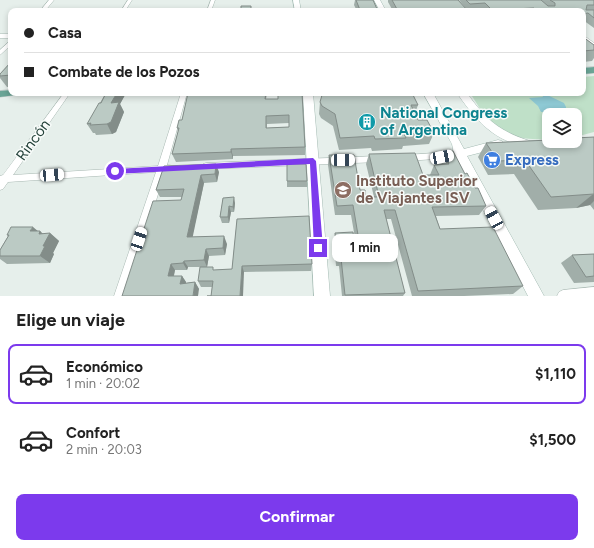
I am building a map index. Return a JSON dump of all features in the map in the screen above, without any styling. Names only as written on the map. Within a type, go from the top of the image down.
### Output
[{"type":"street","points":[[45,8],[52,0]]},
{"type":"street","points":[[586,39],[594,46]]},
{"type":"street","points":[[0,53],[8,45]]},
{"type":"street","name":"Rincón","points":[[0,186],[3,178],[65,96]]},
{"type":"street","points":[[120,296],[162,168],[183,96]]},
{"type":"street","points":[[308,96],[322,296]]},
{"type":"street","points":[[430,96],[458,144],[460,154],[536,296]]},
{"type":"street","points":[[3,178],[162,168],[442,157],[460,154],[495,144],[530,144],[500,135],[486,125],[464,96]]},
{"type":"street","points":[[563,296],[594,293]]},
{"type":"green space","points":[[594,76],[594,132],[582,135],[582,108],[542,108],[542,139],[535,139],[513,136],[494,126],[484,115],[472,96],[586,96],[586,77]]},
{"type":"water","points":[[549,96],[564,103],[566,108],[542,108],[541,112],[538,106],[529,98]]},
{"type":"building","points":[[356,0],[373,0],[377,8],[359,8]]},
{"type":"building","points":[[392,0],[458,0],[465,8],[396,8]]},
{"type":"building","points":[[466,0],[541,0],[548,6],[555,6],[555,3],[550,0],[594,0],[594,5],[587,5],[586,10],[586,8],[490,8],[485,3],[470,4]]},
{"type":"building","points":[[241,6],[251,6],[251,8],[241,8]]},
{"type":"building","points":[[586,10],[594,10],[594,18],[588,13],[586,13]]},
{"type":"building","points":[[586,39],[594,45],[594,50],[586,51]]},
{"type":"building","points":[[8,65],[8,75],[0,76]]},
{"type":"building","points":[[104,96],[115,96],[111,103],[119,102],[111,122],[107,124],[87,124],[99,103],[101,103]]},
{"type":"building","points":[[187,96],[266,96],[265,99],[278,99],[278,96],[302,96],[305,147],[231,149],[231,152],[172,154],[179,128],[177,128],[179,120],[182,120]],"holes":[[[289,115],[289,127],[266,128],[266,116]]]},
{"type":"building","name":"National Congress of Argentina","points":[[322,96],[414,96],[418,105],[411,105],[418,120],[427,120],[434,133],[404,134],[406,138],[375,139],[374,136],[340,138],[335,114],[322,106],[320,102]]},
{"type":"building","points":[[594,137],[594,194],[551,197],[525,160],[498,161],[486,143],[542,140],[542,148],[582,148],[582,138]]},
{"type":"building","points":[[453,151],[465,174],[467,173],[475,188],[478,188],[486,206],[432,207],[440,229],[493,227],[523,286],[418,291],[395,210],[384,210],[405,293],[345,295],[341,258],[338,258],[335,233],[353,232],[355,252],[373,252],[370,235],[358,235],[353,205],[337,206],[329,155],[354,155],[360,190],[365,190],[366,197],[379,197],[369,154],[415,153],[423,175],[439,175],[434,165],[449,164],[443,152]]},
{"type":"building","points":[[216,164],[215,174],[201,175],[187,237],[224,236],[223,248],[206,249],[204,260],[184,261],[183,263],[171,264],[168,276],[182,276],[180,284],[195,282],[193,296],[122,296],[153,201],[181,200],[184,189],[156,190],[164,166]]},
{"type":"building","points":[[287,164],[306,164],[307,181],[287,181]]},
{"type":"building","points":[[234,197],[233,207],[229,206],[228,217],[220,217],[223,198]]},
{"type":"building","points":[[309,216],[312,264],[242,266],[240,296],[211,296],[213,281],[198,281],[200,267],[213,267],[213,270],[232,269],[237,219]]},
{"type":"building","points":[[11,227],[33,227],[30,231],[40,231],[39,234],[50,233],[43,246],[45,246],[40,256],[0,256],[0,250],[9,235],[7,235]]},
{"type":"building","points":[[594,254],[594,276],[586,277],[572,255]]},
{"type":"place","name":"National Congress of Argentina","points":[[367,122]]},
{"type":"place","name":"Express","points":[[492,160]]},
{"type":"place","name":"Instituto Superior de Viajantes ISV","points":[[343,190]]},
{"type":"route","points":[[115,171],[313,161],[318,248]]}]
